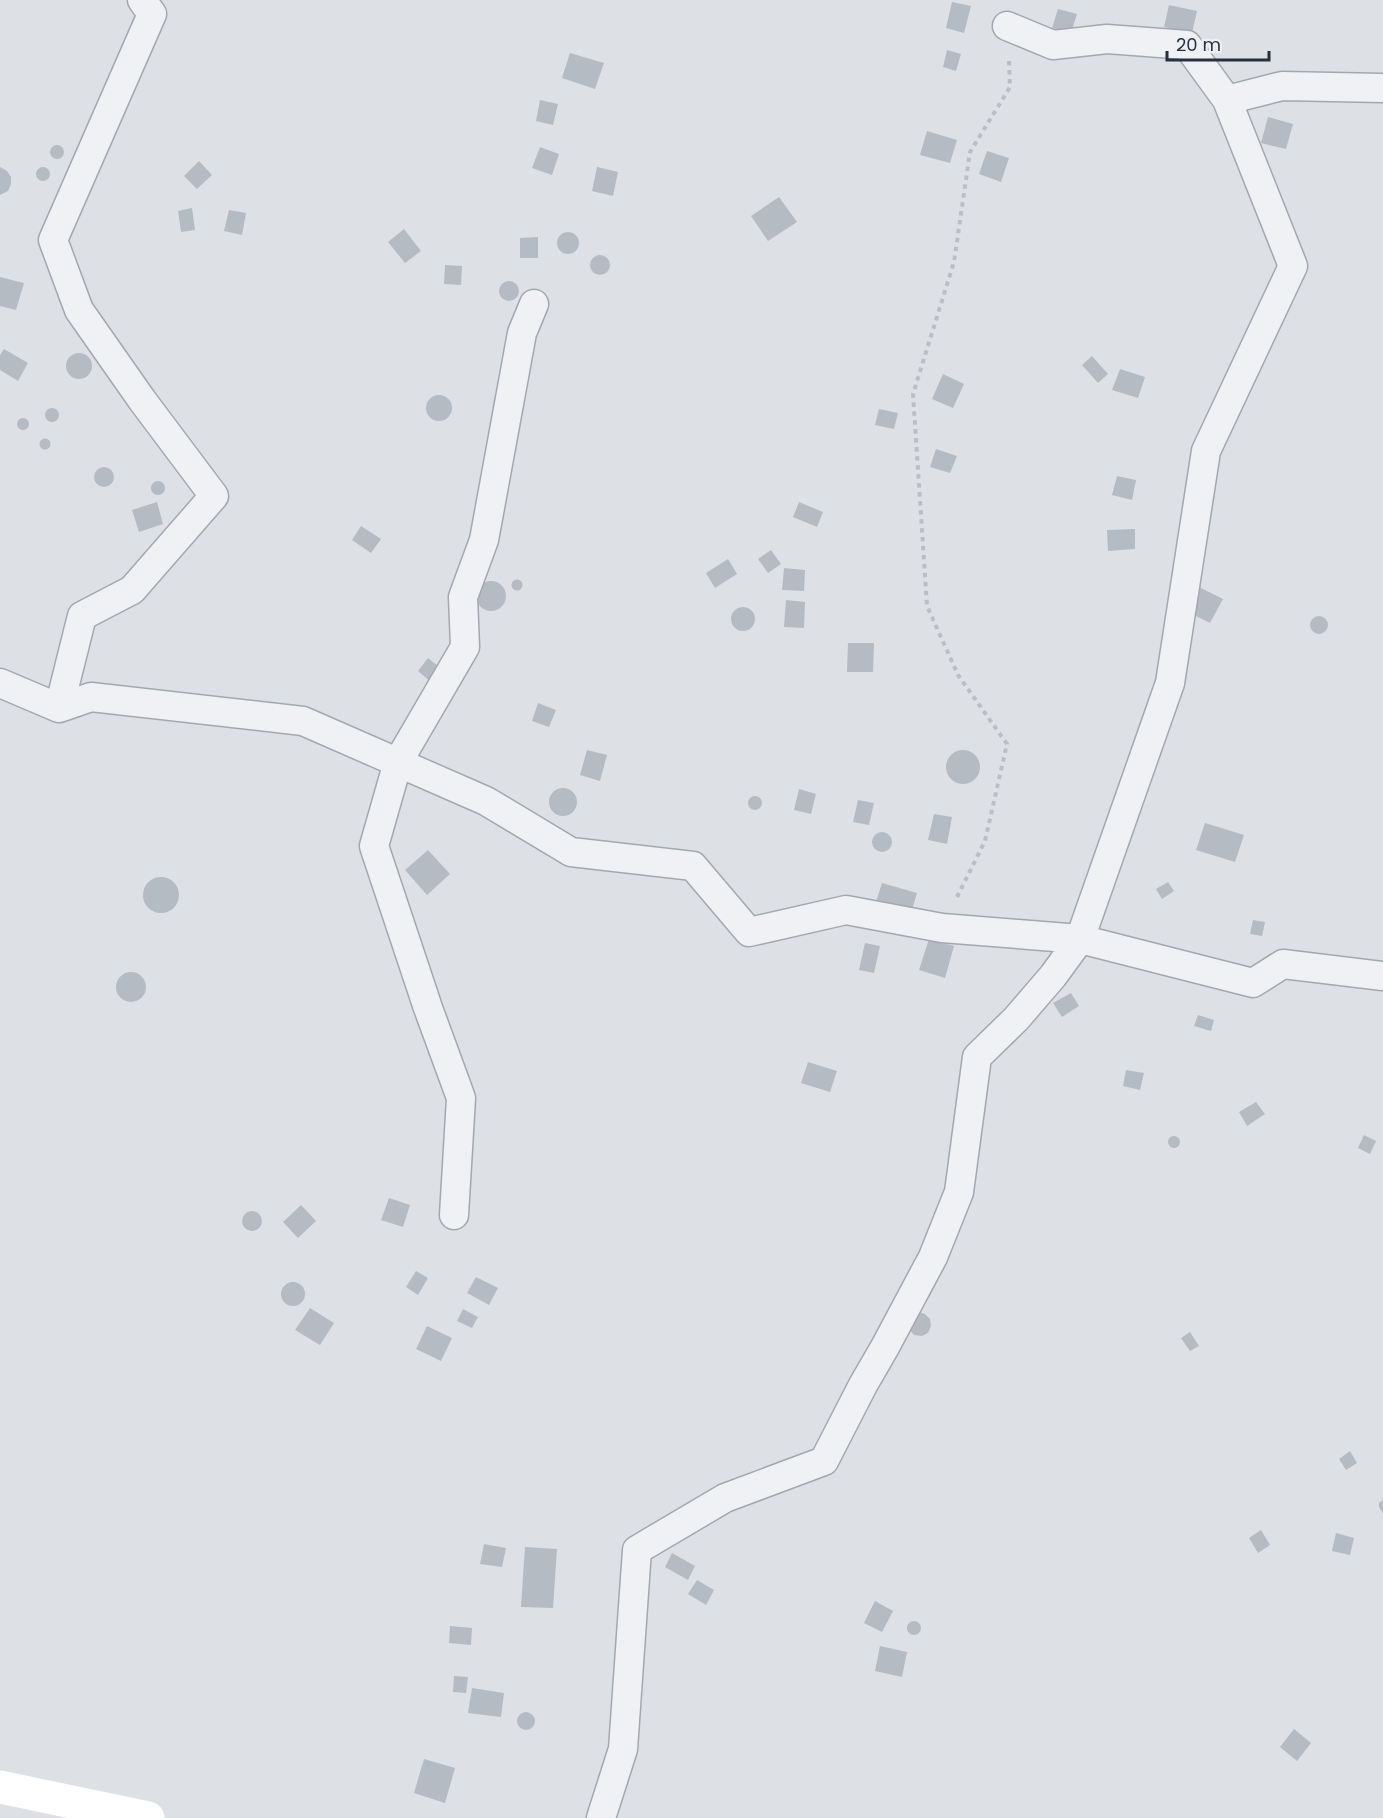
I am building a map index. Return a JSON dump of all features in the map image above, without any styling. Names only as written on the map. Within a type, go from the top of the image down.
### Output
[{"type":"street","points":[[59,708],[82,616],[132,590],[214,496],[142,400],[79,310],[53,240],[152,14],[142,0]]},
{"type":"street","points":[[601,1818],[623,1749],[637,1550],[725,1498],[824,1461],[933,1257],[958,1192],[978,1057],[1016,1019],[1053,976],[1080,939],[1170,683],[1206,451],[1293,266],[1227,100],[1187,45],[1107,39],[1053,45],[1007,26]]},
{"type":"street","points":[[1227,100],[1282,86],[1383,88]]},
{"type":"street","points":[[454,1215],[461,1098],[428,1008],[374,846],[398,762],[465,647],[463,597],[484,540],[522,333],[534,304]]},
{"type":"street","points":[[0,683],[59,708],[91,697],[303,721],[486,801],[571,852],[693,866],[749,932],[846,910],[942,928],[1080,939],[1252,983],[1283,964],[1383,976]]},
{"type":"street","points":[[0,1787],[148,1818]]},
{"type":"path","points":[[942,928],[986,841],[1007,744],[958,675],[927,606],[913,394],[954,262],[970,152],[1010,87],[1007,26]]},
{"type":"building","points":[[952,2],[971,6],[964,33],[946,28]]},
{"type":"building","points":[[1169,5],[1197,11],[1192,33],[1164,27]]},
{"type":"building","points":[[1058,9],[1077,14],[1071,33],[1052,28]]},
{"type":"building","points":[[947,50],[961,54],[956,71],[943,67]]},
{"type":"building","points":[[570,53],[604,63],[595,89],[562,78]]},
{"type":"building","points":[[540,100],[558,104],[553,125],[536,121]]},
{"type":"building","points":[[1268,117],[1293,124],[1286,149],[1261,143]]},
{"type":"building","points":[[927,131],[957,140],[950,163],[920,155]]},
{"type":"building","points":[[57,145],[62,147],[64,152],[62,157],[57,159],[52,157],[50,152],[52,147]]},
{"type":"building","points":[[540,147],[559,154],[552,175],[532,168]]},
{"type":"building","points":[[987,151],[1009,158],[1001,182],[979,174]]},
{"type":"building","points":[[199,161],[212,175],[197,189],[184,176]]},
{"type":"building","points":[[0,167],[11,177],[11,184],[8,191],[0,195]]},
{"type":"building","points":[[40,167],[46,167],[50,174],[46,181],[40,181],[36,177],[36,171]]},
{"type":"building","points":[[597,167],[618,172],[613,196],[592,191]]},
{"type":"building","points":[[779,197],[797,222],[768,241],[751,216]]},
{"type":"building","points":[[192,208],[195,230],[181,232],[178,211]]},
{"type":"building","points":[[229,210],[246,213],[242,235],[224,231]]},
{"type":"building","points":[[404,229],[421,251],[405,263],[388,242]]},
{"type":"building","points":[[568,232],[576,235],[579,243],[576,251],[568,254],[560,251],[557,243],[560,235]]},
{"type":"building","points":[[538,237],[538,258],[520,258],[520,238]]},
{"type":"building","points":[[600,255],[607,258],[610,265],[607,272],[600,275],[593,272],[590,265],[593,258]]},
{"type":"building","points":[[445,265],[462,266],[461,285],[444,284]]},
{"type":"building","points":[[0,277],[24,283],[16,310],[0,306]]},
{"type":"building","points":[[505,281],[513,281],[519,287],[519,295],[513,301],[505,301],[499,295],[499,287]]},
{"type":"building","points":[[4,349],[28,363],[18,381],[0,370],[0,355]]},
{"type":"building","points":[[79,353],[88,357],[92,366],[88,375],[79,379],[70,375],[66,366],[70,357]]},
{"type":"building","points":[[1092,356],[1108,374],[1098,383],[1082,365]]},
{"type":"building","points":[[1120,369],[1145,377],[1138,398],[1112,390]]},
{"type":"building","points":[[943,374],[964,384],[953,408],[932,399]]},
{"type":"building","points":[[439,395],[448,399],[452,408],[448,417],[439,421],[430,417],[426,408],[430,399]]},
{"type":"building","points":[[49,408],[55,408],[59,415],[55,422],[49,422],[45,418],[45,412]]},
{"type":"building","points":[[879,409],[898,413],[894,429],[875,425]]},
{"type":"building","points":[[25,418],[29,424],[25,430],[21,430],[17,422]]},
{"type":"building","points":[[45,439],[49,440],[49,448],[45,449],[41,448],[40,444],[41,440]]},
{"type":"building","points":[[936,449],[957,456],[950,473],[930,467]]},
{"type":"building","points":[[104,467],[111,470],[114,477],[111,484],[104,487],[97,484],[94,477],[97,470]]},
{"type":"building","points":[[1117,476],[1136,480],[1132,500],[1112,495]]},
{"type":"building","points":[[158,481],[163,483],[165,488],[163,493],[158,495],[153,493],[151,488],[153,483]]},
{"type":"building","points":[[157,502],[163,524],[139,532],[132,510]]},
{"type":"building","points":[[799,502],[823,512],[817,527],[793,517]]},
{"type":"building","points":[[361,526],[381,539],[371,553],[352,540]]},
{"type":"building","points":[[1135,529],[1135,549],[1108,551],[1107,530]]},
{"type":"building","points":[[771,550],[781,564],[768,573],[758,559]]},
{"type":"building","points":[[728,559],[737,574],[715,588],[706,573]]},
{"type":"building","points":[[784,568],[805,570],[804,591],[782,590]]},
{"type":"building","points":[[517,580],[521,581],[521,589],[517,590],[513,589],[512,585],[513,581]]},
{"type":"building","points":[[491,581],[497,582],[505,590],[505,602],[497,610],[491,611],[485,610],[477,602],[476,596],[477,590],[485,582]]},
{"type":"building","points":[[1199,587],[1223,599],[1210,623],[1186,611]]},
{"type":"building","points":[[786,600],[805,602],[804,628],[784,627]]},
{"type":"building","points":[[743,607],[752,610],[755,619],[752,628],[743,631],[734,628],[731,619],[734,610]]},
{"type":"building","points":[[1319,616],[1325,619],[1328,625],[1325,631],[1319,634],[1313,631],[1310,625],[1313,619]]},
{"type":"building","points":[[848,643],[874,643],[873,672],[847,672]]},
{"type":"building","points":[[428,658],[443,670],[432,683],[418,671]]},
{"type":"building","points":[[538,703],[556,710],[549,727],[532,721]]},
{"type":"building","points":[[587,750],[607,755],[600,781],[580,775]]},
{"type":"building","points":[[963,750],[975,755],[980,767],[975,779],[963,784],[951,779],[946,767],[951,755]]},
{"type":"building","points":[[563,788],[573,792],[577,802],[573,812],[563,816],[553,812],[549,802],[553,792]]},
{"type":"building","points":[[799,789],[816,794],[811,814],[794,810]]},
{"type":"building","points":[[755,796],[760,798],[762,803],[760,808],[755,810],[750,808],[748,803],[750,798]]},
{"type":"building","points":[[858,800],[874,803],[869,825],[853,822]]},
{"type":"building","points":[[934,814],[952,817],[947,844],[928,840]]},
{"type":"building","points":[[1205,823],[1244,835],[1235,862],[1196,850]]},
{"type":"building","points":[[882,832],[889,835],[892,842],[889,849],[882,852],[875,849],[872,842],[875,835]]},
{"type":"building","points":[[428,850],[450,874],[427,895],[405,870]]},
{"type":"building","points":[[161,877],[174,882],[179,895],[174,908],[161,913],[148,908],[143,895],[148,882]]},
{"type":"building","points":[[1168,882],[1174,891],[1162,899],[1156,889]]},
{"type":"building","points":[[882,883],[917,893],[911,913],[876,902]]},
{"type":"building","points":[[1253,920],[1265,922],[1262,936],[1250,934]]},
{"type":"building","points":[[929,939],[954,946],[945,978],[919,970]]},
{"type":"building","points":[[865,943],[880,946],[874,973],[859,970]]},
{"type":"building","points":[[131,972],[142,976],[146,987],[142,998],[131,1002],[120,998],[116,987],[120,976]]},
{"type":"building","points":[[1071,993],[1079,1006],[1062,1017],[1053,1003]]},
{"type":"building","points":[[1198,1015],[1214,1020],[1211,1031],[1194,1026]]},
{"type":"building","points":[[808,1062],[837,1071],[830,1092],[801,1083]]},
{"type":"building","points":[[1126,1070],[1144,1073],[1140,1090],[1123,1086]]},
{"type":"building","points":[[1256,1102],[1265,1114],[1247,1126],[1239,1112]]},
{"type":"building","points":[[1364,1135],[1376,1141],[1370,1154],[1358,1148]]},
{"type":"building","points":[[1176,1136],[1180,1142],[1176,1148],[1172,1148],[1168,1140]]},
{"type":"building","points":[[389,1198],[410,1205],[403,1227],[381,1220]]},
{"type":"building","points":[[301,1205],[316,1221],[298,1238],[283,1222]]},
{"type":"building","points":[[252,1211],[259,1214],[262,1221],[259,1228],[252,1231],[245,1228],[242,1221],[245,1214]]},
{"type":"building","points":[[416,1271],[428,1278],[418,1295],[406,1287]]},
{"type":"building","points":[[476,1277],[498,1288],[489,1305],[467,1293]]},
{"type":"building","points":[[293,1282],[302,1285],[305,1294],[302,1303],[293,1306],[284,1303],[281,1294],[284,1285]]},
{"type":"building","points":[[310,1308],[334,1323],[320,1345],[295,1330]]},
{"type":"building","points":[[463,1309],[478,1317],[472,1328],[457,1321]]},
{"type":"building","points":[[918,1312],[930,1319],[931,1326],[928,1333],[922,1336],[914,1335],[909,1329]]},
{"type":"building","points":[[427,1326],[452,1338],[441,1361],[416,1349]]},
{"type":"building","points":[[1190,1332],[1199,1346],[1190,1351],[1181,1338]]},
{"type":"building","points":[[1350,1451],[1357,1463],[1346,1470],[1339,1459]]},
{"type":"building","points":[[1383,1500],[1383,1513],[1379,1503]]},
{"type":"building","points":[[1261,1530],[1270,1545],[1258,1553],[1249,1538]]},
{"type":"building","points":[[1336,1533],[1354,1538],[1350,1555],[1332,1551]]},
{"type":"building","points":[[484,1544],[506,1548],[502,1567],[480,1564]]},
{"type":"building","points":[[525,1547],[557,1549],[553,1608],[521,1607]]},
{"type":"building","points":[[672,1553],[695,1566],[688,1580],[665,1567]]},
{"type":"building","points":[[697,1580],[714,1590],[706,1605],[688,1594]]},
{"type":"building","points":[[875,1601],[893,1611],[882,1632],[864,1623]]},
{"type":"building","points":[[911,1621],[917,1621],[921,1628],[917,1635],[911,1635],[907,1631],[907,1625]]},
{"type":"building","points":[[450,1626],[472,1628],[471,1645],[449,1643]]},
{"type":"building","points":[[880,1646],[907,1652],[902,1677],[875,1671]]},
{"type":"building","points":[[454,1676],[468,1677],[466,1693],[453,1692]]},
{"type":"building","points":[[472,1688],[504,1693],[501,1717],[468,1713]]},
{"type":"building","points":[[522,1712],[530,1712],[535,1717],[533,1728],[522,1730],[517,1725],[517,1717]]},
{"type":"building","points":[[1294,1729],[1311,1743],[1297,1761],[1280,1747]]},
{"type":"building","points":[[424,1759],[455,1768],[445,1803],[414,1793]]}]
